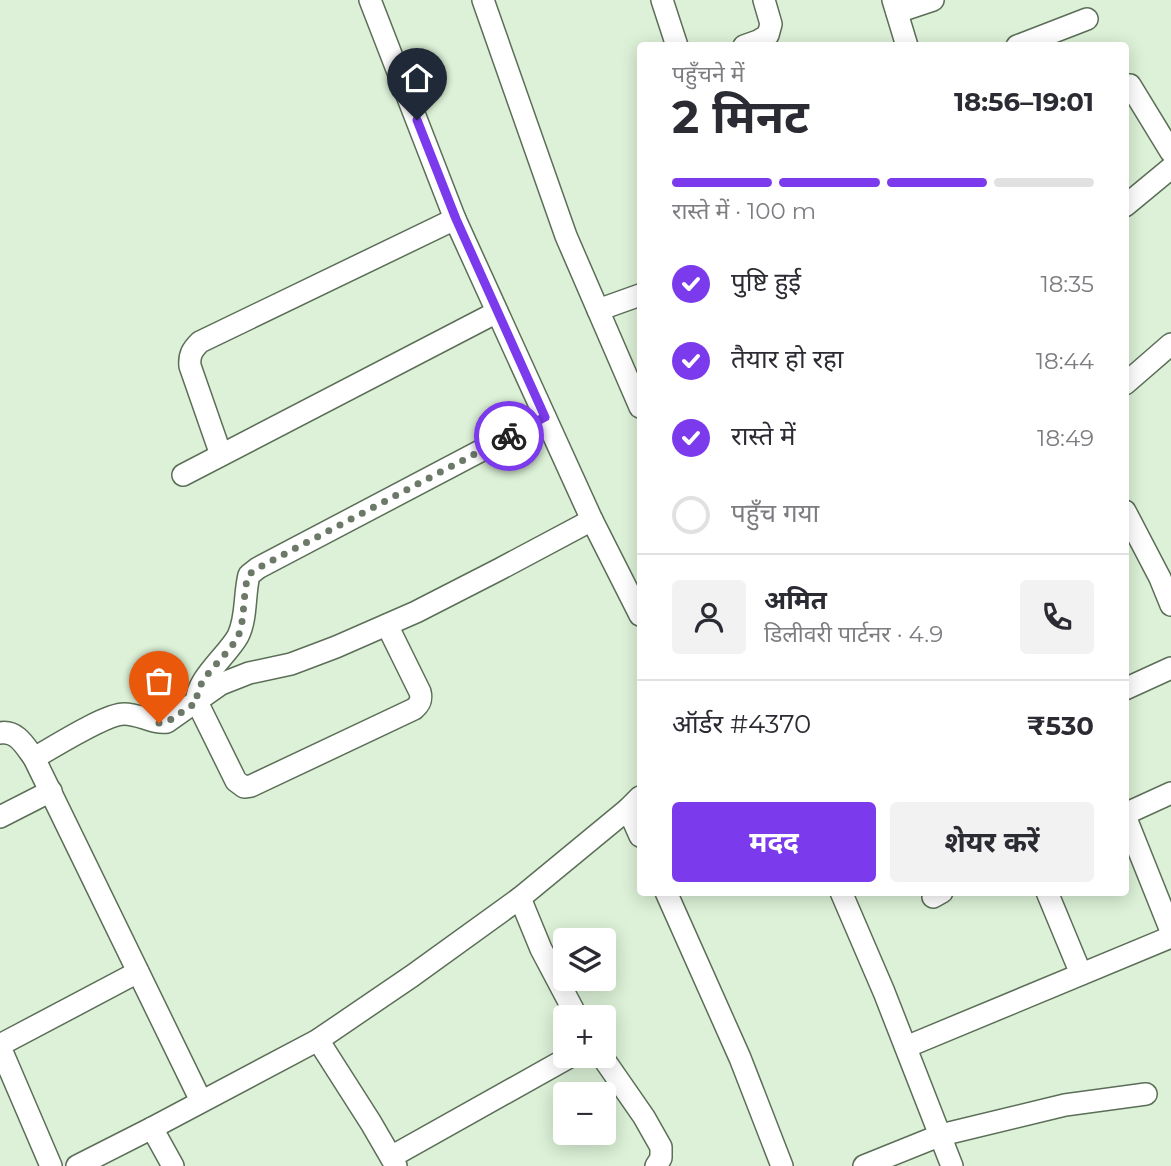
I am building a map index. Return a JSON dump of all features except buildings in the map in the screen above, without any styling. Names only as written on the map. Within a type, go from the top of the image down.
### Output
[{"type":"street","points":[[370,0],[456,219],[592,520],[637,609]]},
{"type":"street","points":[[483,0],[566,236],[637,400]]},
{"type":"street","points":[[662,0],[676,42]]},
{"type":"street","points":[[755,42],[768,35],[771,24],[764,0]]},
{"type":"street","points":[[906,42],[895,6],[933,0]]},
{"type":"street","points":[[1027,42],[1087,19]]},
{"type":"street","points":[[1130,85],[1171,152]]},
{"type":"street","points":[[1129,203],[1171,168]]},
{"type":"street","points":[[222,455],[190,366],[192,349],[200,342],[456,219]]},
{"type":"street","points":[[598,310],[637,296]]},
{"type":"street","points":[[183,475],[497,312]]},
{"type":"street","points":[[1129,381],[1171,344]]},
{"type":"street","points":[[387,625],[420,692],[419,705],[251,786],[244,787],[236,781],[197,702],[196,693],[239,634],[249,575],[545,417]]},
{"type":"street","points":[[1129,519],[1171,605]]},
{"type":"street","points":[[34,758],[105,719],[121,714],[135,715],[159,723],[167,722],[221,684],[249,673],[291,664],[387,625],[592,520]]},
{"type":"street","points":[[1129,687],[1171,668]]},
{"type":"street","points":[[0,733],[8,731],[17,735],[34,758],[201,1101]]},
{"type":"street","points":[[0,817],[51,791]]},
{"type":"street","points":[[1129,813],[1171,793]]},
{"type":"street","points":[[77,1166],[318,1040],[520,898],[634,803]]},
{"type":"street","points":[[906,1047],[1081,975],[1170,925],[1129,825]]},
{"type":"street","points":[[668,896],[740,1058],[782,1166]]},
{"type":"street","points":[[843,896],[952,1166]]},
{"type":"street","points":[[1049,896],[1081,975]]},
{"type":"street","points":[[520,898],[541,949],[571,1005]]},
{"type":"street","points":[[51,1166],[0,1046],[138,972]]},
{"type":"street","points":[[318,1040],[394,1162],[553,1067]]},
{"type":"street","points":[[610,1068],[661,1147],[661,1158],[656,1166]]},
{"type":"street","points":[[864,1166],[941,1135],[1065,1105],[1146,1094]]},
{"type":"street","points":[[152,1128],[173,1166]]},
{"type":"way so far","points":[[159,723],[167,722],[197,702],[196,693],[239,634],[249,575],[509,436]]},
{"type":"route","points":[[417,120],[456,219],[545,417],[509,436]]}]
